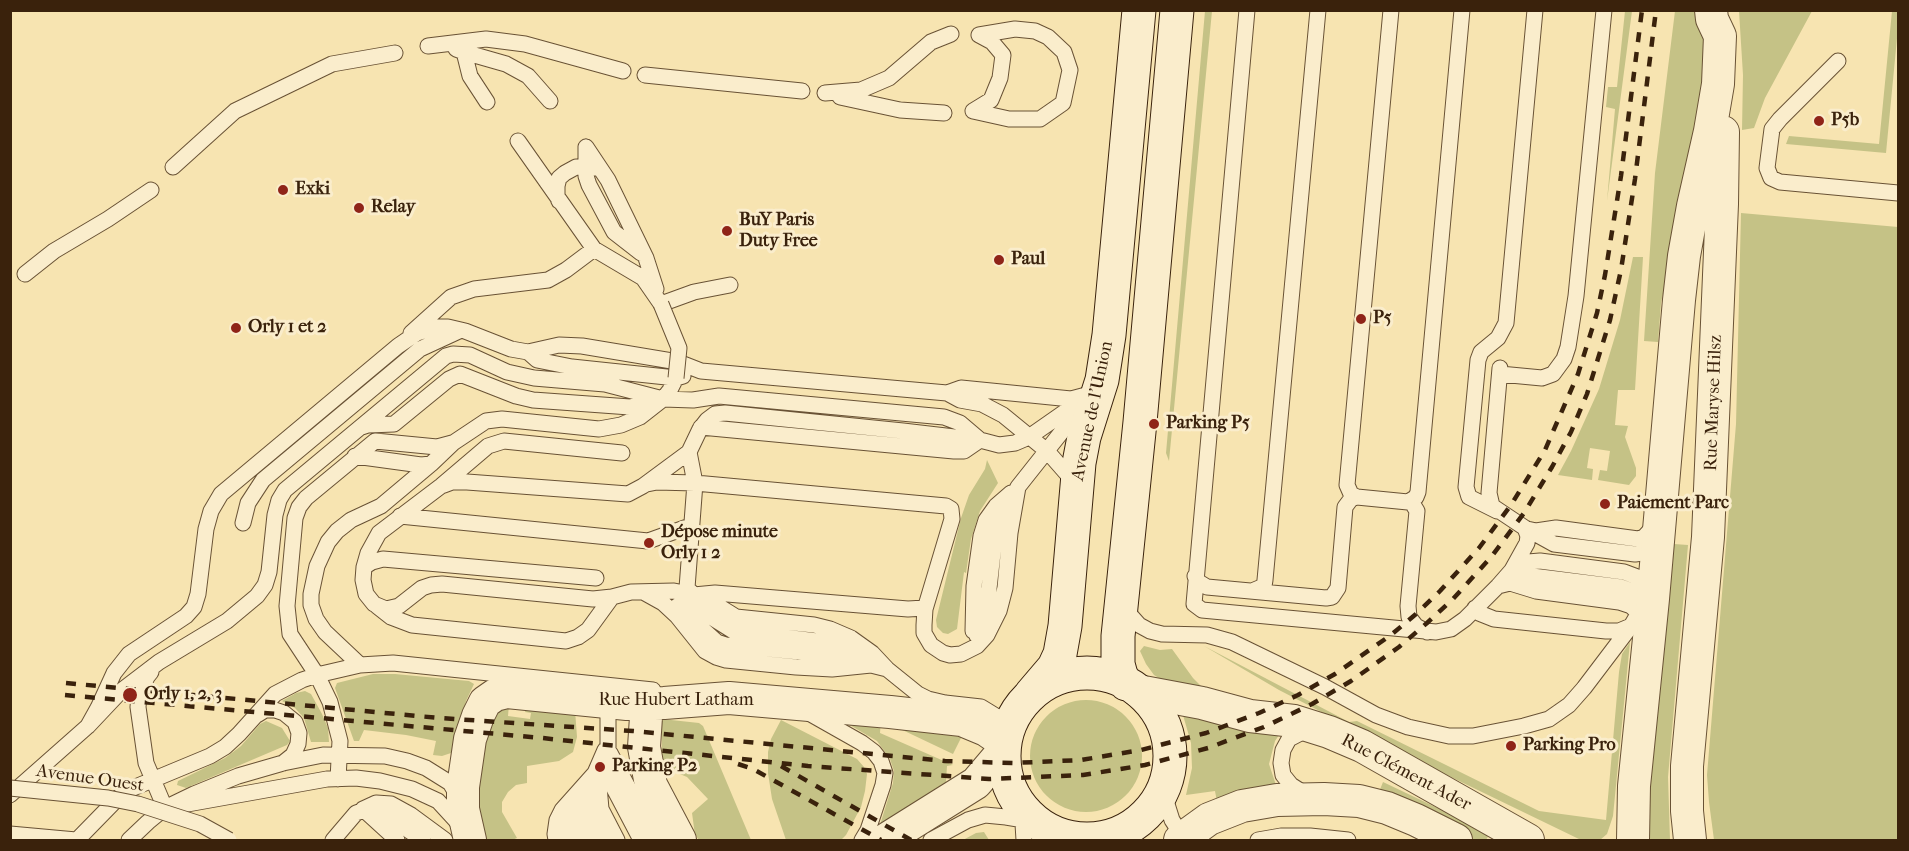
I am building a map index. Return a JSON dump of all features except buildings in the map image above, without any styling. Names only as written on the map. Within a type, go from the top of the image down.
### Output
[{"type":"street","name":"Avenue de l'Union","points":[[1006,741],[1018,710],[1054,668],[1060,654],[1065,626],[1076,485],[1084,437],[1109,335],[1139,10]]},
{"type":"street","points":[[1006,741],[1005,770],[1008,782],[1035,827],[1072,838],[1091,839],[1123,834],[1144,817],[1157,801],[1166,782],[1169,761],[1168,741],[1161,721],[1150,703],[1121,675],[1118,664],[1177,10]]},
{"type":"street","points":[[1633,840],[1634,786],[1647,606],[1661,510],[1684,256],[1716,96],[1718,19]]},
{"type":"street","name":"Rue Maryse Hilsz","points":[[1690,840],[1687,812],[1687,766],[1708,537],[1722,204],[1723,80],[1718,19]]},
{"type":"street","name":"Avenue de l'Union","points":[[1032,694],[1051,682],[1073,675],[1096,674],[1111,677],[1132,687]]},
{"type":"street","name":"Rue Clément Ader","points":[[1132,687],[1250,716],[1294,721],[1329,732],[1362,746],[1528,840]]},
{"type":"street","name":"Rue Hubert Latham","points":[[469,840],[463,809],[470,739],[485,702],[507,692],[627,704],[729,698],[962,720],[1006,741]]},
{"type":"street","points":[[646,717],[644,747],[651,785],[680,840]]},
{"type":"street","points":[[885,840],[976,783],[1006,741]]},
{"type":"street","points":[[1182,840],[1209,819],[1242,806],[1277,800],[1324,799],[1359,801],[1387,808],[1456,840]]},
{"type":"lane","points":[[1247,10],[1194,604],[1202,610],[1436,632],[1451,628],[1520,567],[1528,562],[1540,561],[1624,572],[1640,578],[1647,606]]},
{"type":"lane","points":[[1252,591],[1264,586],[1265,580],[1318,10]]},
{"type":"lane","points":[[1391,10],[1347,485],[1351,494],[1357,497],[1408,502],[1412,503],[1417,511],[1408,606],[1409,617],[1416,626],[1427,632]]},
{"type":"lane","points":[[1408,502],[1416,497],[1418,492],[1462,10]]},
{"type":"lane","points":[[1535,10],[1506,323],[1498,338],[1481,352],[1478,360],[1466,487],[1469,497],[1525,528],[1536,531],[1556,528],[1638,539],[1652,531],[1661,510]]},
{"type":"lane","points":[[1497,511],[1492,506],[1489,493],[1500,371],[1542,378],[1553,374],[1564,359],[1568,347],[1577,285],[1604,10]]},
{"type":"lane","points":[[1015,29],[1035,31],[1047,37],[1064,51],[1070,70],[1063,103],[1040,119],[1010,119],[973,111],[991,100],[1000,78],[1003,54],[992,42],[979,35],[1015,29]]},
{"type":"lane","points":[[944,113],[900,110],[825,93],[861,90],[890,78],[931,42],[951,34]]},
{"type":"lane","points":[[428,46],[486,39],[525,44],[623,71]]},
{"type":"lane","points":[[445,44],[464,52],[506,63],[528,76],[550,101]]},
{"type":"lane","points":[[464,52],[470,76],[487,102]]},
{"type":"lane","points":[[173,167],[235,111],[332,64],[395,53]]},
{"type":"lane","points":[[1838,61],[1772,129],[1767,168],[1771,178],[1780,182],[1899,193]]},
{"type":"lane","points":[[645,75],[802,91]]},
{"type":"lane","points":[[518,141],[594,249],[643,278],[661,304]]},
{"type":"lane","points":[[360,665],[325,632],[316,619],[311,605],[310,594],[317,566],[328,542],[337,531],[351,520],[381,506],[453,443],[486,421],[502,419],[599,429],[621,426],[640,417],[663,399],[676,378],[679,348],[646,258],[603,173],[586,147],[589,185],[614,232],[646,258]]},
{"type":"lane","points":[[561,204],[557,195],[559,178],[565,173],[576,167],[595,168],[603,173]]},
{"type":"lane","points":[[25,274],[54,251],[151,190]]},
{"type":"lane","points":[[88,726],[114,673],[129,654],[186,616],[194,607],[198,594],[206,529],[211,511],[221,494],[398,346],[451,297],[474,289],[548,280],[594,249]]},
{"type":"lane","points":[[661,304],[694,292],[730,285]]},
{"type":"lane","points":[[398,346],[417,333],[436,327],[448,327],[481,336],[511,349],[528,352],[559,345],[582,346],[678,362],[701,371],[947,393],[960,400],[994,409],[1047,451],[1076,485]]},
{"type":"lane","points":[[243,523],[248,503],[263,480],[420,349],[459,331]]},
{"type":"lane","points":[[528,352],[537,360],[554,364],[676,378],[701,371]]},
{"type":"lane","points":[[10,795],[88,726],[122,691],[159,662],[226,621],[257,596],[265,585],[275,515],[279,500],[285,490],[446,356],[471,355],[507,372],[534,378],[605,384],[663,399],[693,400],[719,396],[944,417],[960,423],[980,440]]},
{"type":"lane","points":[[359,429],[368,425],[394,424],[449,378],[460,374],[516,396],[533,400],[630,407],[663,399]]},
{"type":"lane","points":[[947,393],[961,388],[1071,399],[1097,387]]},
{"type":"lane","points":[[441,486],[452,482],[467,482],[627,494],[643,486],[689,452],[702,427],[716,414],[726,413],[980,440],[999,445],[1015,443],[1029,437],[1097,387]]},
{"type":"lane","points":[[961,654],[970,641],[974,627],[974,586],[978,550],[986,520],[996,506],[1018,487],[1097,387]]},
{"type":"lane","points":[[338,779],[340,741],[330,702],[317,675],[290,634],[287,606],[295,518],[306,498],[375,441],[437,447],[453,443]]},
{"type":"lane","points":[[612,597],[588,630],[578,638],[566,641],[412,625],[391,617],[374,604],[366,594],[363,580],[368,553],[379,532],[496,442],[621,453]]},
{"type":"lane","points":[[689,452],[695,483],[687,588],[694,595]]},
{"type":"lane","points":[[355,456],[421,465],[431,464]]},
{"type":"lane","points":[[643,486],[657,482],[695,483],[946,506],[951,509],[952,519],[925,608],[924,633],[931,645],[943,653],[961,654],[977,646],[987,635],[999,611],[1005,588],[1009,542],[1018,487]]},
{"type":"lane","points":[[1195,576],[1197,581],[1207,587],[1326,598],[1336,594],[1345,507],[1351,499],[1357,497]]},
{"type":"lane","points":[[400,516],[648,541],[690,526]]},
{"type":"lane","points":[[1498,586],[1512,570],[1527,543],[1528,536],[1525,528]]},
{"type":"lane","points":[[364,567],[383,559],[596,578]]},
{"type":"lane","points":[[1498,586],[1510,583],[1536,591],[1618,602],[1631,606],[1647,606]]},
{"type":"lane","points":[[374,604],[386,609],[399,606],[422,588],[442,584],[593,599],[631,592],[674,591],[694,595],[736,617],[814,625],[851,638],[872,653],[918,694],[945,703],[981,707],[999,718],[1006,741]]},
{"type":"lane","points":[[1124,586],[1125,604],[1131,616],[1139,625],[1150,631],[1162,634],[1207,635],[1232,642],[1325,687],[1376,715],[1408,727],[1449,736],[1473,736],[1548,719],[1569,705],[1584,688],[1647,606]]},
{"type":"lane","points":[[644,592],[693,606],[733,631],[834,643],[859,651],[888,669]]},
{"type":"lane","points":[[644,592],[663,603],[677,616],[705,651],[716,657],[796,667],[832,669],[871,665],[888,669]]},
{"type":"lane","points":[[694,595],[715,593],[908,609],[925,608]]},
{"type":"lane","points":[[1475,608],[1486,616],[1505,620],[1619,631],[1647,606]]},
{"type":"lane","points":[[159,662],[147,678],[139,696],[138,707],[146,763],[165,808]]},
{"type":"lane","points":[[10,834],[77,840],[119,797],[133,788],[210,756],[225,747],[275,694],[302,680],[360,665],[393,663],[729,698]]},
{"type":"lane","points":[[784,703],[813,715],[862,743],[881,761],[885,773],[884,785],[868,830],[862,840]]},
{"type":"lane","points":[[254,717],[265,710],[275,710],[285,713],[295,722],[299,734],[298,744],[293,755],[283,763]]},
{"type":"lane","points":[[608,714],[607,742],[610,781],[641,840]]},
{"type":"lane","points":[[1324,799],[1302,794],[1290,785],[1283,775],[1281,763],[1288,739],[1310,729],[1329,732]]},
{"type":"lane","points":[[601,840],[593,825],[589,803],[607,742]]},
{"type":"lane","points":[[607,742],[599,786],[599,799],[601,809],[617,840]]},
{"type":"lane","points":[[607,742],[615,765],[656,840]]},
{"type":"lane","points":[[129,840],[165,808],[194,794],[238,776],[283,763],[323,755],[385,756],[426,768],[450,783],[459,796],[463,809]]},
{"type":"lane","points":[[571,840],[566,829],[566,818],[572,804],[602,759]]},
{"type":"lane","points":[[165,808],[289,785],[338,779],[380,781],[412,789],[438,801],[450,812],[469,840]]},
{"type":"lane","points":[[1166,782],[1166,801],[1182,840]]},
{"type":"lane","points":[[556,840],[557,820],[562,810],[588,783]]},
{"type":"lane","points":[[586,840],[577,821],[577,810],[588,783]]},
{"type":"lane","name":"Avenue Ouest","points":[[10,788],[108,798],[138,804],[200,824],[229,840]]},
{"type":"lane","points":[[333,840],[356,813],[384,798],[409,805],[456,840]]},
{"type":"lane","points":[[370,806],[391,804],[411,815],[445,840]]},
{"type":"lane","points":[[370,806],[397,840]]},
{"type":"lane","points":[[370,806],[423,840]]},
{"type":"lane","points":[[931,840],[968,819],[985,815],[1035,827]]},
{"type":"lane","points":[[1258,840],[1291,836],[1348,840]]},
{"type":"shaded area","points":[[1205,11],[1212,11],[1169,461],[1166,453]]},
{"type":"shaded area","points":[[1625,11],[1632,11],[1607,201],[1615,109],[1606,107],[1608,87],[1617,87]]},
{"type":"shaded area","points":[[1675,11],[1701,11],[1707,47],[1703,111],[1661,303],[1658,342],[1644,341],[1655,173]]},
{"type":"shaded area","points":[[1739,11],[1812,11],[1765,98],[1754,128],[1742,130],[1743,75]]},
{"type":"shaded area","points":[[1892,11],[1898,11],[1898,28],[1886,153],[1786,144],[1789,136],[1879,144]]},
{"type":"shaded area","points":[[1741,213],[1898,227],[1898,840],[1714,840],[1707,775],[1736,424]]},
{"type":"shaded area","points":[[1633,257],[1643,257],[1635,390],[1618,390],[1615,425],[1628,426],[1625,437],[1636,468],[1636,476],[1629,485],[1598,480],[1600,470],[1607,471],[1610,451],[1590,448],[1587,468],[1593,469],[1592,480],[1558,475],[1599,389],[1620,320]]},
{"type":"shaded area","points":[[987,460],[998,483],[980,511],[971,539],[966,573],[964,572],[957,629],[948,634],[943,633],[937,627],[936,620],[961,518],[969,495],[985,469]]},
{"type":"shaded area","points":[[1674,544],[1688,545],[1668,777],[1670,840],[1645,840]]},
{"type":"shaded area","points":[[1630,642],[1613,816],[1607,834],[1600,840],[1581,840],[1393,749],[1279,690],[1204,646],[1349,722],[1357,721],[1539,811],[1606,820],[1619,672],[1622,654]]},
{"type":"shaded area","points":[[1144,646],[1160,650],[1172,649],[1204,689],[1165,682],[1154,675],[1140,651]]},
{"type":"shaded area","points":[[373,674],[469,681],[474,684],[466,701],[455,748],[451,753],[442,756],[433,755],[436,741],[406,735],[364,730],[359,741],[354,741],[335,688],[337,683]]},
{"type":"shaded area","points":[[305,691],[311,694],[322,714],[328,728],[329,742],[311,742],[304,718],[295,708],[282,701]]},
{"type":"shaded area","points":[[1086,700],[1107,704],[1126,716],[1138,735],[1142,756],[1138,777],[1126,796],[1107,808],[1086,812],[1065,808],[1046,796],[1034,777],[1030,756],[1034,735],[1046,716],[1065,704]]},
{"type":"shaded area","points":[[509,704],[508,716],[530,719],[531,713],[525,712],[526,706],[575,710],[577,737],[573,752],[559,761],[527,766],[527,783],[516,785],[502,802],[502,812],[517,838],[486,840],[480,815],[479,793],[487,729],[497,710]]},
{"type":"shaded area","points":[[1181,708],[1283,729],[1275,741],[1269,764],[1277,788],[1217,802],[1215,791],[1186,795],[1192,768],[1191,743]]},
{"type":"shaded area","points":[[662,719],[699,723],[703,726],[751,840],[699,840],[695,835],[692,813],[708,799],[687,777],[675,772],[662,771]]},
{"type":"shaded area","points":[[781,720],[857,759],[864,767],[867,774],[861,807],[841,840],[786,840],[772,799],[768,773],[768,752],[771,739]]},
{"type":"shaded area","points":[[881,720],[880,733],[953,765],[947,766],[946,781],[951,788],[879,828],[893,783],[894,771],[890,759],[877,741],[843,721]]},
{"type":"shaded area","points":[[266,721],[282,728],[290,741],[287,745],[186,788],[177,785],[178,781],[225,758],[241,746],[260,724]]},
{"type":"shaded area","points":[[894,726],[965,730],[953,754]]},
{"type":"shaded area","points":[[1383,782],[1490,833],[1486,840],[1475,840],[1446,824],[1377,797]]},
{"type":"shaded area","points":[[984,832],[989,840],[963,840],[976,833]]},
{"type":"railway","points":[[66,683],[439,718],[633,731],[945,761],[1013,763],[1081,760],[1141,750],[1206,733],[1259,713],[1335,674],[1391,635],[1416,614],[1479,548],[1511,505],[1545,450],[1578,374],[1597,313],[1621,176],[1642,10]]},
{"type":"railway","points":[[65,695],[542,738],[808,766],[989,779],[1083,775],[1145,765],[1208,748],[1264,727],[1312,704],[1351,681],[1399,647],[1427,623],[1453,599],[1492,556],[1524,513],[1552,467],[1571,432],[1587,394],[1610,320],[1621,270],[1635,179],[1656,10]]},
{"type":"railway","points":[[738,764],[753,769],[881,840]]},
{"type":"railway","points":[[781,766],[911,840]]},
{"type":"place","name":"P5b","points":[[1819,121]]},
{"type":"place","name":"Exki","points":[[283,190]]},
{"type":"place","name":"Relay","points":[[359,208]]},
{"type":"place","name":"BuY Paris Duty Free","points":[[727,231]]},
{"type":"place","name":"Paul","points":[[999,260]]},
{"type":"place","name":"P5","points":[[1361,319]]},
{"type":"place","name":"Orly 1 et 2","points":[[236,328]]},
{"type":"place","name":"Parking P5","points":[[1154,424]]},
{"type":"place","name":"Paiement Parc","points":[[1605,504]]},
{"type":"place","name":"Dépose minute Orly 1 2","points":[[649,543]]},
{"type":"place","name":"Orly 1, 2, 3","points":[[130,695]]},
{"type":"place","name":"Parking Pro","points":[[1511,746]]},
{"type":"place","name":"Parking P2","points":[[600,767]]}]
